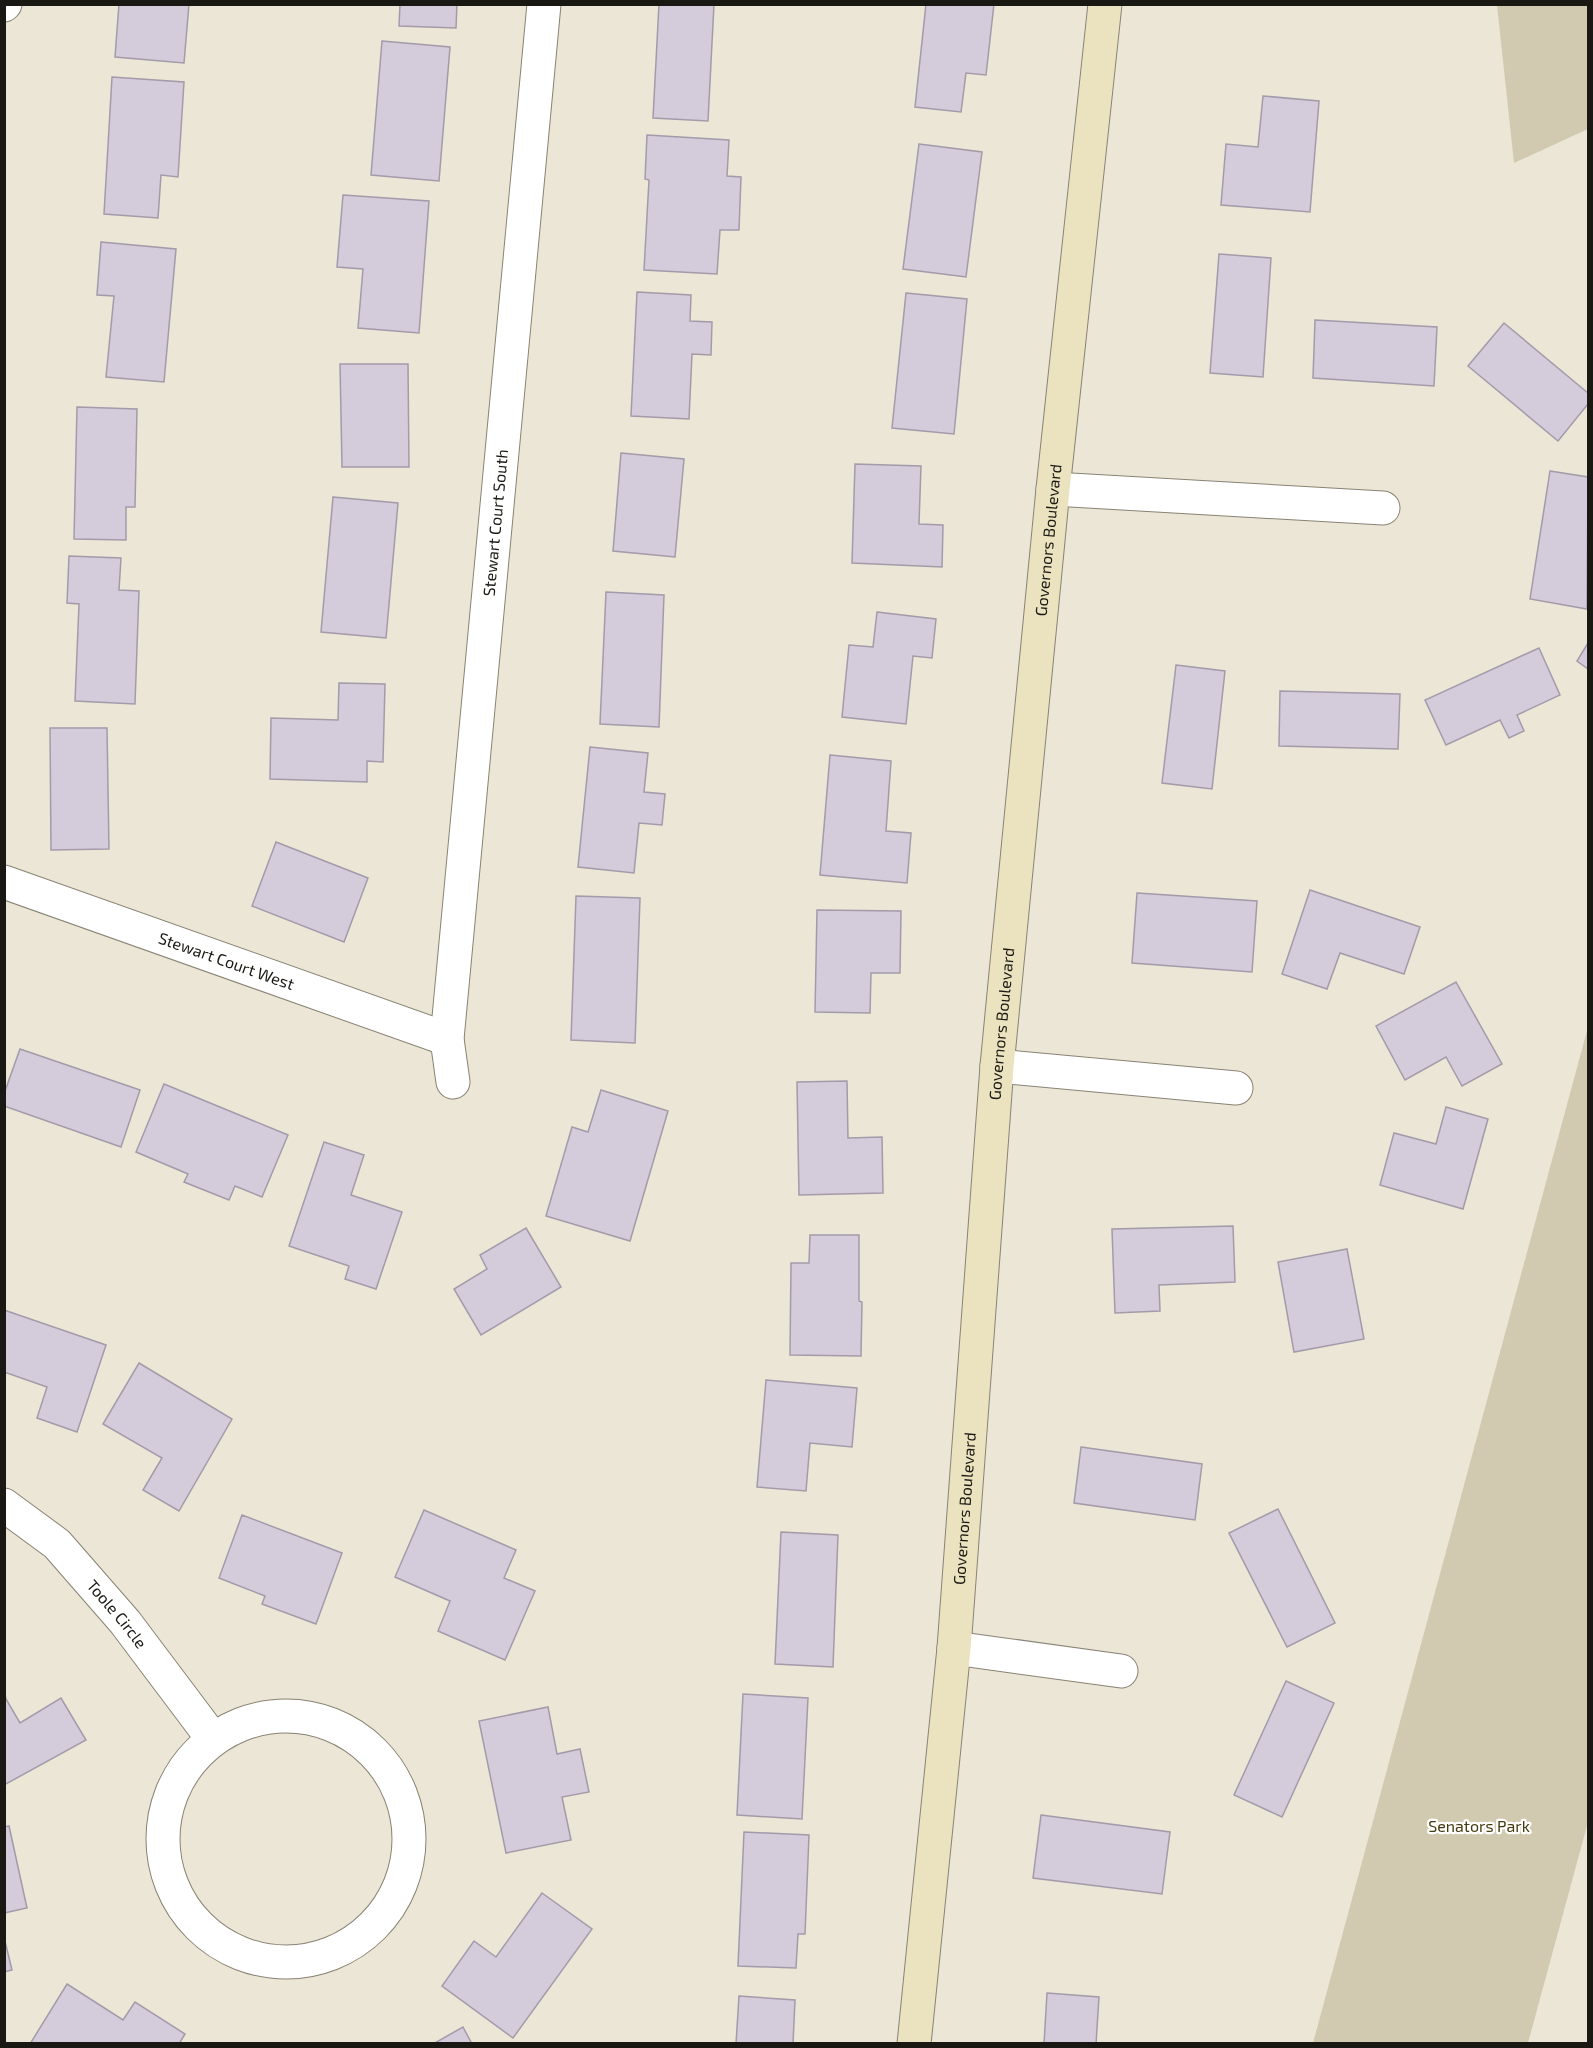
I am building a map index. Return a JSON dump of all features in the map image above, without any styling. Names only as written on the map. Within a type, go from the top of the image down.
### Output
[{"type":"main road","name":"Governors Boulevard","points":[[914,2043],[954,1648],[997,1066],[1053,489],[1105,4]]},
{"type":"street","name":"Stewart Court South","points":[[453,1082],[447,1039],[544,4]]},
{"type":"street","points":[[1053,489],[1383,508]]},
{"type":"street","name":"Stewart Court West","points":[[4,882],[447,1039]]},
{"type":"street","points":[[997,1066],[1236,1088]]},
{"type":"street","name":"Toole Circle","points":[[4,1505],[57,1544],[125,1622],[213,1739]]},
{"type":"street","points":[[954,1648],[1121,1671]]},
{"type":"street","points":[[293,1715],[335,1725],[370,1749],[396,1783],[408,1824],[406,1867],[390,1907],[361,1938],[326,1956],[288,1963],[259,1959],[215,1940],[187,1913],[168,1878],[162,1840],[168,1801],[185,1766],[213,1739],[251,1720],[293,1715]]},
{"type":"green space","points":[[1497,5],[1588,5],[1588,129],[1514,163]]},
{"type":"green space","name":"Senators Park","points":[[1588,1027],[1588,1822],[1528,2043],[1313,2043]]},
{"type":"building","points":[[119,4],[189,4],[184,63],[115,57]]},
{"type":"building","points":[[400,4],[457,4],[456,28],[399,26]]},
{"type":"building","points":[[659,4],[714,4],[708,121],[653,118]]},
{"type":"building","points":[[926,4],[994,4],[986,75],[966,73],[961,112],[915,107]]},
{"type":"building","points":[[382,41],[450,47],[439,181],[371,175]]},
{"type":"building","points":[[112,77],[184,82],[178,177],[161,175],[158,218],[104,214]]},
{"type":"building","points":[[1263,96],[1319,101],[1310,212],[1221,205],[1226,144],[1258,147]]},
{"type":"building","points":[[647,135],[729,140],[727,176],[741,177],[739,230],[720,230],[717,274],[644,270],[649,180],[645,179]]},
{"type":"building","points":[[919,144],[982,152],[966,277],[903,269]]},
{"type":"building","points":[[343,195],[429,201],[419,333],[358,328],[363,269],[337,267]]},
{"type":"building","points":[[101,242],[176,249],[164,382],[106,377],[114,296],[97,295]]},
{"type":"building","points":[[1219,254],[1271,258],[1263,377],[1210,373]]},
{"type":"building","points":[[637,292],[691,295],[690,321],[712,322],[711,355],[692,354],[689,419],[631,416]]},
{"type":"building","points":[[906,293],[967,299],[954,434],[892,428]]},
{"type":"building","points":[[1315,320],[1437,327],[1434,386],[1313,378]]},
{"type":"building","points":[[1504,323],[1588,393],[1588,404],[1558,441],[1468,366]]},
{"type":"building","points":[[340,364],[408,364],[409,467],[342,467]]},
{"type":"building","points":[[77,407],[137,409],[135,507],[126,507],[126,540],[74,539]]},
{"type":"building","points":[[621,453],[684,459],[675,557],[613,551]]},
{"type":"building","points":[[855,464],[921,466],[919,524],[943,525],[942,567],[852,563]]},
{"type":"building","points":[[1550,471],[1588,477],[1587,609],[1530,599]]},
{"type":"building","points":[[333,497],[398,503],[386,638],[321,632]]},
{"type":"building","points":[[69,556],[121,558],[119,590],[139,591],[135,704],[75,701],[79,604],[67,603]]},
{"type":"building","points":[[606,592],[664,595],[659,727],[600,724]]},
{"type":"building","points":[[877,612],[936,619],[932,658],[913,656],[906,724],[842,717],[849,645],[873,647]]},
{"type":"building","points":[[1588,643],[1588,669],[1577,661]]},
{"type":"building","points":[[1539,648],[1560,695],[1517,715],[1524,731],[1509,738],[1500,720],[1446,745],[1425,700]]},
{"type":"building","points":[[1176,665],[1225,671],[1212,789],[1162,783]]},
{"type":"building","points":[[339,683],[385,684],[383,762],[367,761],[367,782],[270,779],[271,718],[338,720]]},
{"type":"building","points":[[1280,691],[1400,694],[1398,749],[1279,746]]},
{"type":"building","points":[[50,728],[107,728],[109,849],[51,850]]},
{"type":"building","points":[[590,747],[648,753],[644,792],[665,794],[662,825],[639,823],[634,873],[578,867]]},
{"type":"building","points":[[830,755],[891,761],[886,831],[911,833],[907,883],[820,875]]},
{"type":"building","points":[[276,842],[368,878],[344,942],[252,906]]},
{"type":"building","points":[[1310,890],[1420,927],[1404,974],[1340,953],[1327,989],[1282,974]]},
{"type":"building","points":[[1137,893],[1257,901],[1252,972],[1132,963]]},
{"type":"building","points":[[576,896],[640,898],[635,1043],[571,1040]]},
{"type":"building","points":[[817,910],[901,911],[900,973],[871,973],[870,1013],[815,1012]]},
{"type":"building","points":[[1456,982],[1502,1064],[1462,1086],[1446,1057],[1405,1080],[1376,1026]]},
{"type":"building","points":[[20,1049],[140,1090],[121,1147],[4,1106],[4,1094]]},
{"type":"building","points":[[847,1081],[848,1138],[882,1137],[883,1193],[799,1195],[797,1082]]},
{"type":"building","points":[[164,1084],[288,1135],[262,1197],[235,1186],[229,1200],[184,1182],[188,1174],[136,1152]]},
{"type":"building","points":[[601,1090],[668,1111],[630,1241],[546,1216],[572,1127],[588,1132]]},
{"type":"building","points":[[1446,1107],[1488,1119],[1463,1209],[1380,1185],[1394,1133],[1436,1144]]},
{"type":"building","points":[[324,1142],[364,1155],[351,1195],[402,1212],[376,1289],[345,1279],[349,1266],[289,1246]]},
{"type":"building","points":[[1233,1226],[1235,1282],[1159,1285],[1160,1311],[1115,1313],[1112,1229]]},
{"type":"building","points":[[526,1228],[561,1287],[481,1335],[454,1289],[487,1269],[480,1255]]},
{"type":"building","points":[[810,1235],[859,1235],[859,1301],[862,1302],[861,1356],[790,1355],[791,1263],[809,1263]]},
{"type":"building","points":[[1347,1249],[1364,1339],[1294,1352],[1278,1262]]},
{"type":"building","points":[[4,1310],[106,1345],[77,1432],[37,1418],[47,1387],[4,1372]]},
{"type":"building","points":[[139,1363],[232,1419],[179,1511],[143,1490],[162,1458],[103,1424]]},
{"type":"building","points":[[766,1380],[857,1388],[852,1447],[810,1443],[806,1491],[757,1487]]},
{"type":"building","points":[[1081,1447],[1202,1464],[1195,1520],[1074,1503]]},
{"type":"building","points":[[1278,1509],[1335,1623],[1287,1647],[1229,1533]]},
{"type":"building","points":[[424,1510],[516,1550],[504,1578],[535,1591],[505,1660],[438,1631],[450,1601],[395,1577]]},
{"type":"building","points":[[242,1515],[342,1553],[316,1624],[262,1604],[265,1596],[219,1578]]},
{"type":"building","points":[[781,1532],[838,1535],[833,1667],[775,1664]]},
{"type":"building","points":[[1286,1681],[1334,1703],[1282,1817],[1234,1795]]},
{"type":"building","points":[[4,1691],[20,1723],[61,1698],[86,1740],[4,1785]]},
{"type":"building","points":[[743,1694],[808,1698],[802,1819],[737,1815]]},
{"type":"building","points":[[548,1707],[557,1754],[580,1749],[589,1792],[562,1797],[571,1840],[506,1853],[479,1721]]},
{"type":"building","points":[[1041,1815],[1170,1832],[1162,1894],[1033,1878]]},
{"type":"building","points":[[9,1826],[27,1908],[4,1913],[4,1827]]},
{"type":"building","points":[[744,1832],[809,1835],[805,1934],[798,1934],[796,1968],[738,1966]]},
{"type":"building","points":[[542,1893],[592,1929],[513,2038],[442,1986],[474,1941],[496,1957]]},
{"type":"building","points":[[4,1937],[12,1970],[4,1972]]},
{"type":"building","points":[[67,1984],[123,2020],[135,2002],[185,2034],[179,2044],[30,2044]]},
{"type":"building","points":[[1047,1993],[1099,1997],[1096,2044],[1044,2044]]},
{"type":"building","points":[[739,1996],[795,2000],[793,2044],[736,2044]]},
{"type":"building","points":[[463,2027],[472,2044],[433,2044]]}]
